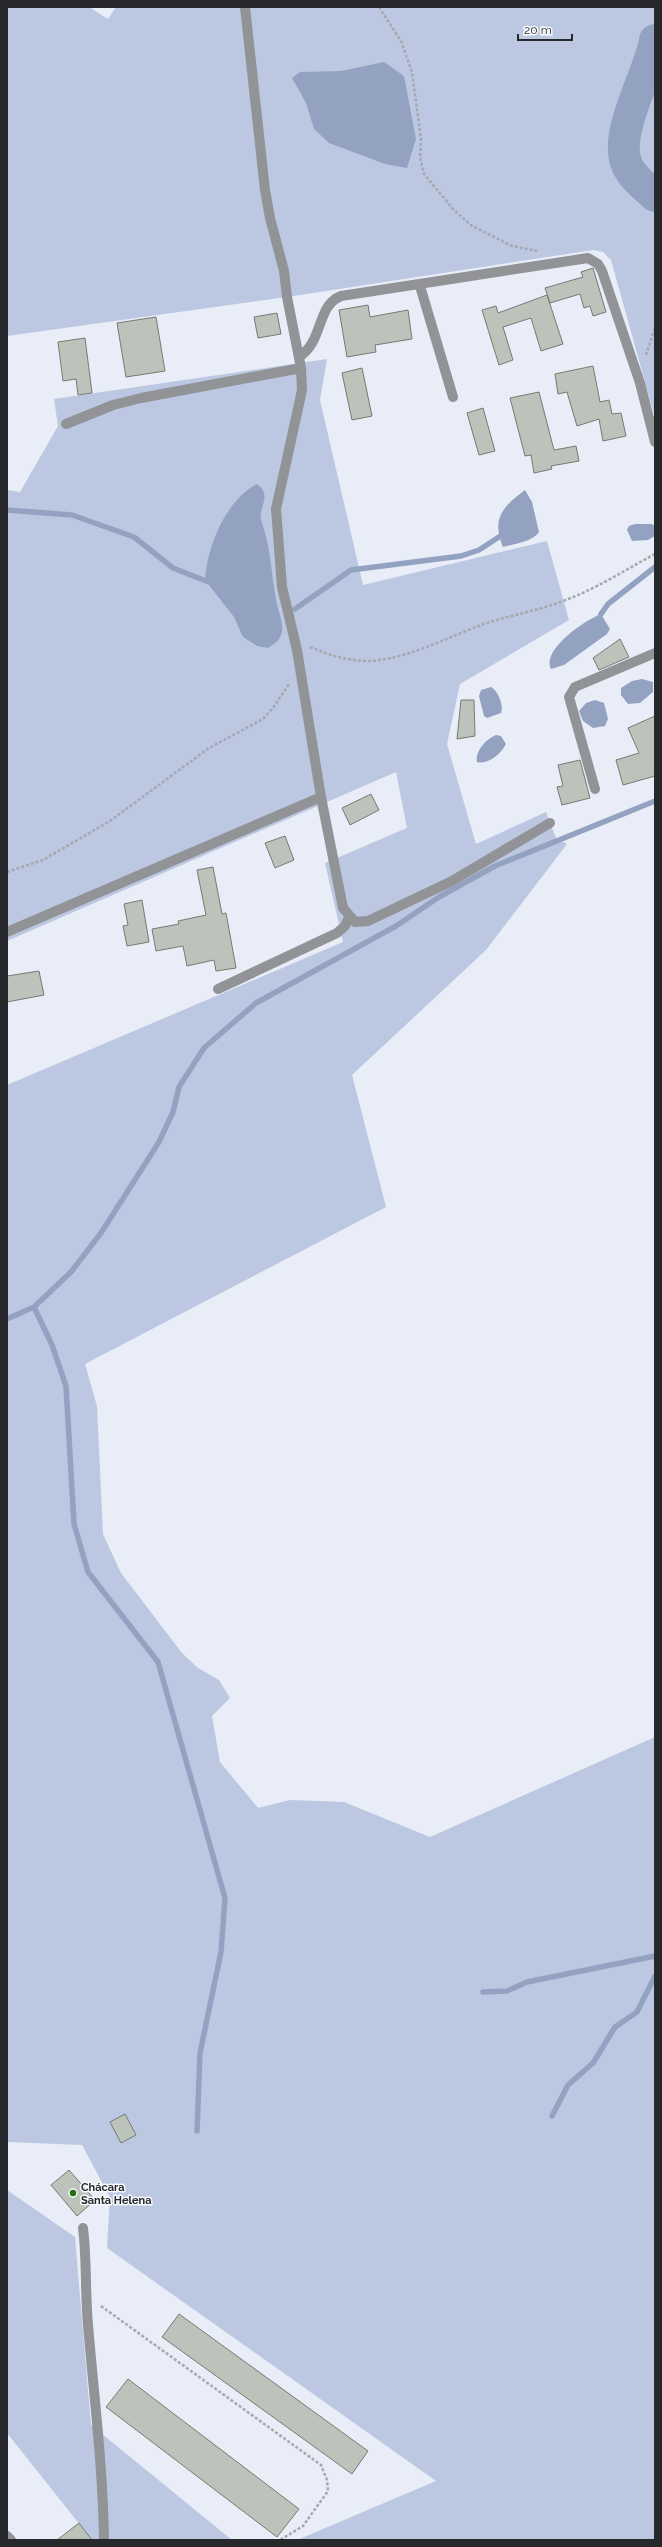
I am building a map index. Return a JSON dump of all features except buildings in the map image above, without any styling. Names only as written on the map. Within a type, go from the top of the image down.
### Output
[{"type":"street","points":[[245,7],[256,122],[265,190],[270,218],[284,271],[287,297],[301,368],[302,390],[276,509],[282,587],[286,610],[294,635],[309,717],[321,797],[343,908],[349,917],[355,922],[368,922],[452,881],[550,823]]},
{"type":"street","points":[[299,357],[313,344],[326,308],[334,299],[420,286],[580,258],[593,260],[602,271],[640,383],[655,442]]},
{"type":"street","points":[[420,286],[453,397]]},
{"type":"street","points":[[66,424],[106,407],[141,398],[301,368]]},
{"type":"street","points":[[595,789],[569,697],[575,688],[655,653]]},
{"type":"street","points":[[7,932],[321,797]]},
{"type":"street","points":[[218,989],[337,933],[345,926],[349,917]]},
{"type":"street","points":[[83,2228],[86,2256],[86,2295],[104,2505],[104,2540]]},
{"type":"street","points":[[7,2536],[11,2540]]},
{"type":"path","points":[[379,7],[401,41],[412,72],[421,139],[420,157],[424,174],[453,209],[472,226],[512,246],[543,252]]},
{"type":"path","points":[[294,635],[310,647],[343,658],[382,659],[411,652],[486,624],[564,601],[587,591],[655,554]]},
{"type":"path","points":[[7,872],[42,860],[110,821],[209,748],[263,719],[282,696],[291,676]]},
{"type":"path","points":[[86,2295],[321,2465],[327,2480],[328,2491],[303,2526],[280,2540]]},
{"type":"shaded area","points":[[7,7],[89,7],[108,19],[116,7],[655,7],[655,418],[611,260],[603,252],[593,250],[287,297],[7,336]]},
{"type":"shaded area","points":[[384,62],[404,76],[416,139],[407,168],[385,164],[329,143],[314,129],[306,103],[292,78],[300,72],[341,71]]},
{"type":"shaded area","points":[[327,359],[320,400],[363,585],[547,541],[569,620],[460,684],[447,744],[476,844],[546,812],[556,838],[567,844],[486,950],[352,1075],[386,1207],[85,1364],[97,1406],[103,1534],[121,1573],[182,1653],[198,1668],[219,1680],[230,1698],[212,1716],[220,1762],[258,1808],[290,1800],[344,1802],[430,1837],[655,1737],[655,2540],[297,2540],[436,2481],[107,2248],[110,2197],[82,2145],[7,2142],[7,1085],[343,942],[325,863],[407,828],[396,772],[7,941],[7,490],[20,492],[58,426],[54,399]]},
{"type":"shaded area","points":[[257,484],[264,493],[261,518],[269,551],[274,589],[282,628],[279,640],[268,648],[257,646],[243,637],[234,617],[205,580],[214,539],[227,512],[246,491]]},
{"type":"shaded area","points":[[525,490],[532,502],[539,532],[532,538],[517,544],[503,547],[498,529],[501,514],[517,496]]},
{"type":"shaded area","points":[[635,524],[652,524],[655,526],[655,536],[648,540],[632,541],[627,530],[629,526]]},
{"type":"shaded area","points":[[601,614],[610,629],[607,634],[564,665],[551,669],[550,661],[552,653],[558,645],[585,622]]},
{"type":"shaded area","points":[[642,679],[653,682],[653,692],[640,703],[628,704],[621,695],[621,688],[632,681]]},
{"type":"shaded area","points":[[491,687],[500,698],[502,710],[501,713],[487,718],[484,716],[479,696],[481,690]]},
{"type":"shaded area","points":[[595,700],[604,703],[608,719],[605,726],[593,728],[583,721],[579,711],[586,703]]},
{"type":"shaded area","points":[[496,735],[501,736],[506,744],[504,748],[494,758],[485,762],[477,762],[479,750],[489,739]]},
{"type":"shaded area","points":[[7,2190],[75,2237],[91,2425],[232,2540],[92,2540],[7,2433]]},
{"type":"waterway","points":[[655,40],[652,54],[632,108],[624,143],[625,159],[631,172],[655,196]]},
{"type":"waterway","points":[[7,510],[72,515],[134,537],[173,568],[211,583]]},
{"type":"waterway","points":[[295,609],[351,570],[461,556],[479,550],[505,533]]},
{"type":"waterway","points":[[601,614],[608,604],[655,567]]},
{"type":"waterway","points":[[7,1319],[34,1307],[71,1272],[101,1233],[159,1142],[173,1112],[179,1087],[204,1048],[256,1003],[396,926],[439,897],[495,866],[655,801]]},
{"type":"waterway","points":[[34,1307],[52,1345],[66,1386],[74,1524],[88,1572],[158,1662],[225,1898],[221,1952],[200,2053],[197,2131]]},
{"type":"waterway","points":[[483,1992],[507,1991],[527,1982],[655,1956]]},
{"type":"waterway","points":[[552,2116],[568,2085],[593,2063],[615,2027],[637,2012],[655,1976]]},
{"type":"place","name":"Chácara Santa Helena","points":[[73,2193]]}]
